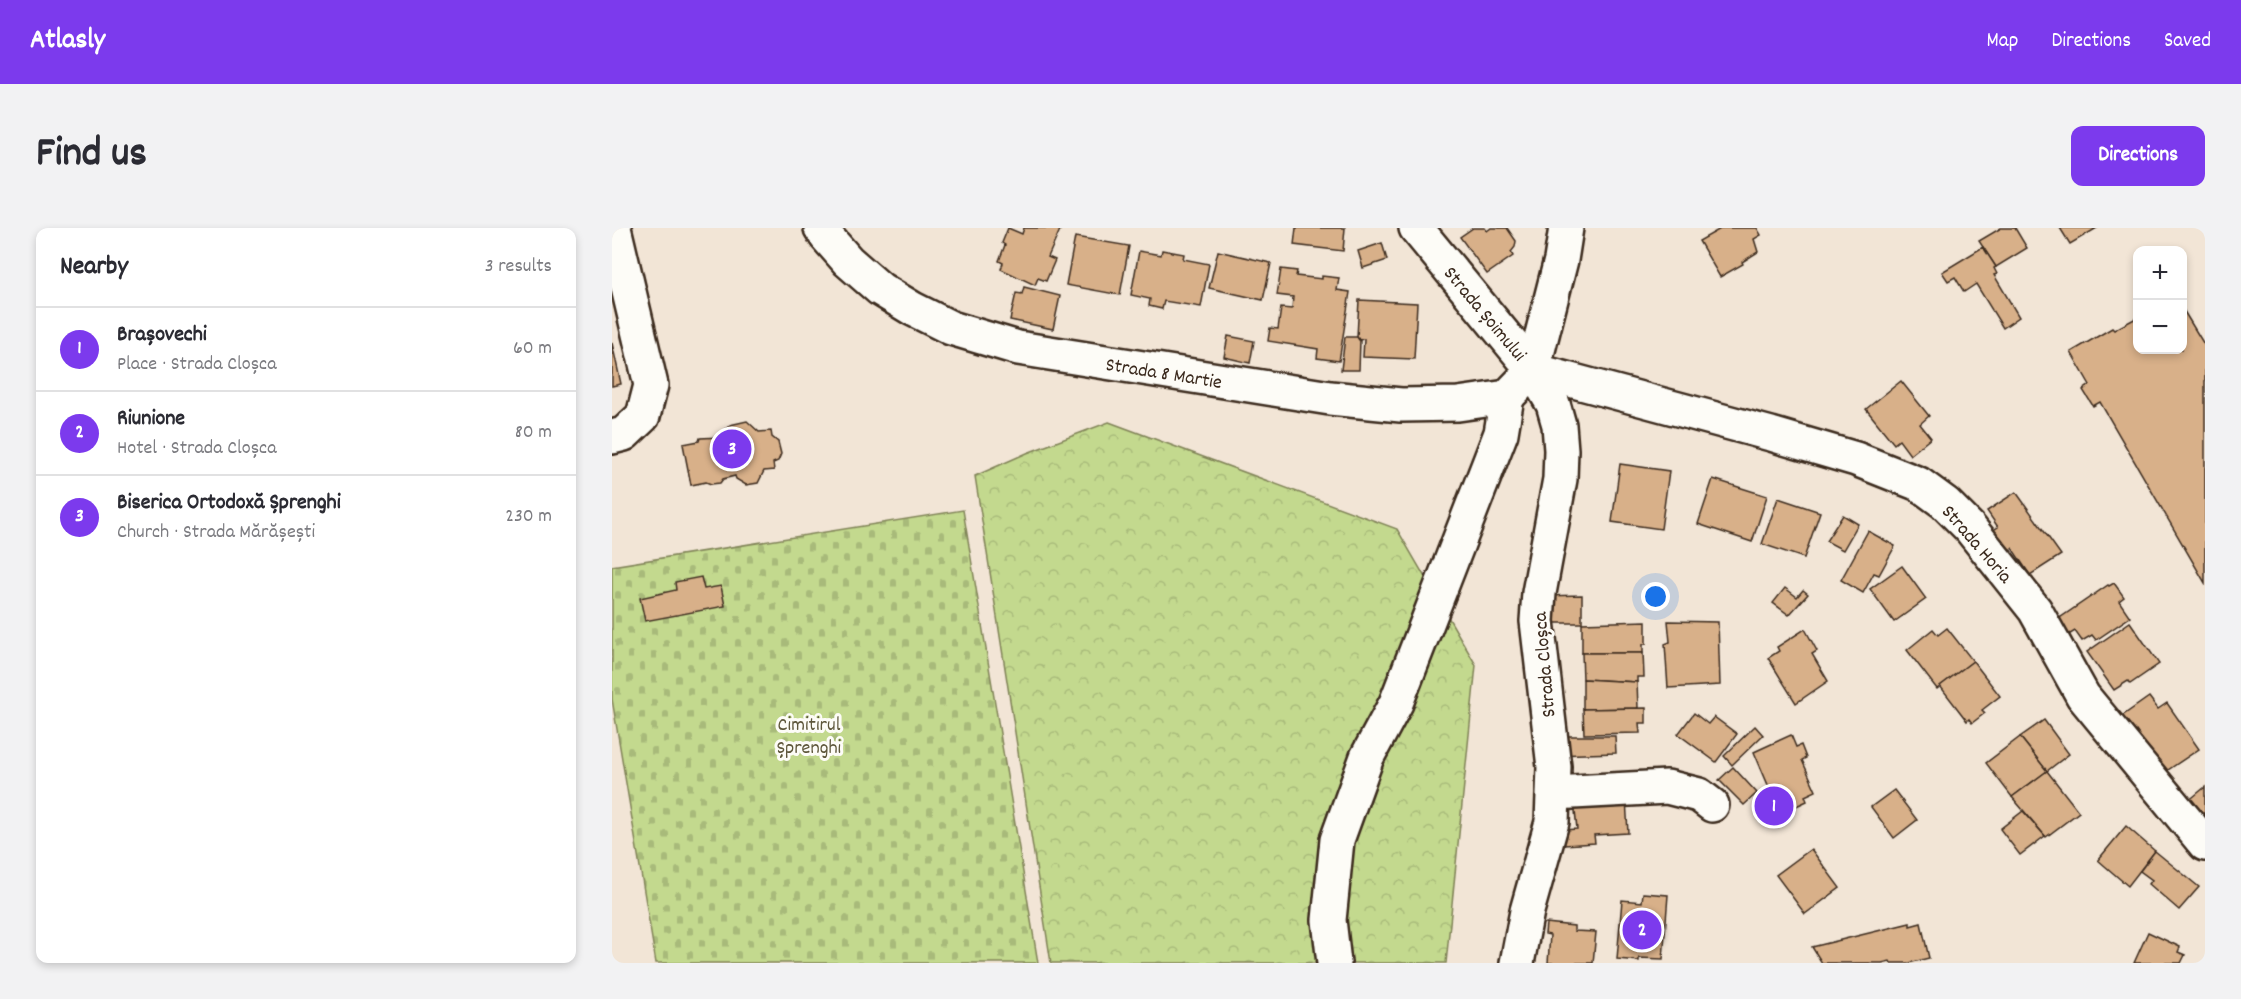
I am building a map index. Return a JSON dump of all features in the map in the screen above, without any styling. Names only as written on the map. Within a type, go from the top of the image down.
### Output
[{"type":"street","points":[[614,228],[651,385],[643,416],[618,435]]},
{"type":"street","name":"Strada 8 Martie","points":[[821,228],[848,261],[880,289],[951,328],[1018,348],[1330,398],[1401,405],[1458,404],[1507,398]]},
{"type":"street","name":"Strada Șoimului","points":[[1416,228],[1533,369]]},
{"type":"street","points":[[1334,963],[1329,920],[1337,840],[1367,757],[1396,703],[1501,433],[1507,398],[1533,369],[1554,289],[1566,228]]},
{"type":"street","name":"Strada Cloșca","points":[[1517,963],[1527,911],[1552,822],[1554,793],[1554,767],[1537,621],[1539,593],[1560,479],[1561,450],[1559,425],[1553,404],[1533,369]]},
{"type":"street","name":"Strada Horia","points":[[1533,369],[1856,459],[1919,484],[1945,503],[1970,527],[2035,610],[2083,696],[2205,844]]},
{"type":"street","points":[[1554,793],[1667,787],[1699,795],[1712,805]]},
{"type":"green space","points":[[1109,422],[1397,529],[1476,665],[1446,963],[1051,963],[975,476],[1027,453]]},
{"type":"green space","name":"Cimitirul Șprenghi","points":[[963,510],[1038,963],[656,963],[612,699],[612,566]]},
{"type":"building","points":[[1008,228],[1022,234],[1024,228],[1060,230],[1048,257],[1055,260],[1046,281],[1038,278],[1035,285],[1001,269],[1003,263],[999,261],[1005,245],[1002,243]]},
{"type":"building","points":[[1296,228],[1345,228],[1343,251],[1294,245]]},
{"type":"building","points":[[1473,228],[1485,228],[1487,231],[1491,228],[1507,228],[1516,241],[1511,252],[1513,256],[1487,274],[1460,237]]},
{"type":"building","points":[[1722,228],[1757,228],[1761,235],[1754,239],[1758,252],[1720,277],[1699,241]]},
{"type":"building","points":[[2001,228],[2015,228],[2027,248],[1996,267],[1979,241]]},
{"type":"building","points":[[2060,228],[2097,228],[2070,244]]},
{"type":"building","points":[[1075,237],[1129,246],[1120,295],[1066,285]]},
{"type":"building","points":[[1382,243],[1387,260],[1363,268],[1358,251]]},
{"type":"building","points":[[1983,247],[1996,267],[1994,268],[1997,274],[1994,275],[2019,317],[2003,328],[1976,284],[1964,292],[1955,277],[1948,281],[1942,272]]},
{"type":"building","points":[[1162,250],[1184,254],[1183,259],[1209,264],[1201,307],[1164,301],[1162,309],[1149,306],[1150,299],[1131,295],[1139,251],[1161,255]]},
{"type":"building","points":[[1218,251],[1271,263],[1263,300],[1209,288]]},
{"type":"building","points":[[1281,269],[1297,271],[1296,276],[1339,278],[1337,290],[1350,292],[1339,361],[1317,358],[1318,349],[1268,341],[1270,328],[1278,329],[1281,308],[1292,309],[1293,297],[1277,295]]},
{"type":"building","points":[[1024,287],[1060,296],[1053,329],[1010,320],[1016,293],[1022,294]]},
{"type":"building","points":[[1359,300],[1417,303],[1414,359],[1363,357],[1364,339],[1359,340],[1357,337]]},
{"type":"building","points":[[2187,316],[2205,346],[2205,583],[2100,402],[2093,406],[2083,390],[2090,385],[2071,352],[2112,328],[2114,330],[2133,320],[2133,354],[2187,354]]},
{"type":"building","points":[[1228,336],[1254,341],[1250,363],[1224,357]]},
{"type":"building","points":[[1345,337],[1357,337],[1360,340],[1359,370],[1341,370]]},
{"type":"building","points":[[612,343],[621,384],[612,386]]},
{"type":"building","points":[[1901,381],[1929,416],[1920,424],[1931,438],[1910,455],[1899,440],[1894,444],[1866,409]]},
{"type":"building","points":[[747,421],[759,432],[771,431],[772,437],[778,442],[781,454],[778,461],[773,463],[774,470],[764,471],[758,483],[746,485],[735,476],[723,479],[720,483],[706,482],[691,485],[683,444],[699,441],[700,438],[722,437],[722,433],[730,425]]},
{"type":"building","points":[[1620,464],[1669,471],[1661,529],[1612,522]]},
{"type":"building","points":[[1713,479],[1767,496],[1752,542],[1698,524]]},
{"type":"building","points":[[2016,492],[2061,555],[2030,575],[2012,548],[2006,553],[1992,531],[1998,527],[1987,511]]},
{"type":"building","points":[[1778,498],[1820,512],[1804,558],[1762,544]]},
{"type":"building","points":[[1843,515],[1858,524],[1843,550],[1826,541]]},
{"type":"building","points":[[1868,531],[1895,546],[1879,575],[1874,573],[1863,593],[1841,580]]},
{"type":"building","points":[[1902,566],[1926,599],[1894,622],[1870,589]]},
{"type":"building","points":[[701,577],[704,589],[721,586],[725,606],[645,621],[640,598],[676,590],[675,582]]},
{"type":"building","points":[[2114,583],[2124,597],[2119,601],[2130,617],[2096,640],[2092,635],[2082,641],[2075,631],[2062,639],[2051,624]]},
{"type":"building","points":[[1785,588],[1797,597],[1803,590],[1808,594],[1789,615],[1773,603]]},
{"type":"building","points":[[1582,595],[1582,623],[1545,623],[1545,596]]},
{"type":"building","points":[[1646,621],[1646,644],[1643,644],[1643,653],[1582,653],[1582,623]]},
{"type":"building","points":[[1668,621],[1718,622],[1720,685],[1668,688],[1665,644],[1670,642]]},
{"type":"building","points":[[2130,622],[2159,664],[2130,684],[2128,681],[2114,690],[2087,652]]},
{"type":"building","points":[[1947,628],[1973,661],[1937,689],[1907,650],[1933,629],[1938,635]]},
{"type":"building","points":[[1805,629],[1817,651],[1812,654],[1828,681],[1796,703],[1768,658],[1779,651],[1777,647]]},
{"type":"building","points":[[1582,653],[1643,653],[1644,677],[1637,677],[1637,682],[1583,679]]},
{"type":"building","points":[[1973,661],[2000,696],[1982,710],[1985,713],[1972,723],[1969,719],[1967,721],[1940,686]]},
{"type":"building","points":[[1583,679],[1637,682],[1638,708],[1583,709]]},
{"type":"building","points":[[2149,697],[2158,709],[2167,703],[2199,749],[2165,772],[2136,731],[2127,738],[2115,721]]},
{"type":"building","points":[[1646,708],[1646,723],[1639,723],[1640,733],[1584,734],[1583,709]]},
{"type":"building","points":[[1694,713],[1708,724],[1714,717],[1737,734],[1716,762],[1678,734]]},
{"type":"building","points":[[2044,720],[2069,754],[2047,771],[2020,737]]},
{"type":"building","points":[[1755,726],[1763,735],[1732,765],[1724,756]]},
{"type":"building","points":[[1791,735],[1796,747],[1801,745],[1806,758],[1802,760],[1816,791],[1805,796],[1807,801],[1792,808],[1790,803],[1774,810],[1770,801],[1774,799],[1754,752]]},
{"type":"building","points":[[1554,736],[1615,736],[1616,753],[1554,755]]},
{"type":"building","points":[[2020,737],[2047,771],[2012,797],[1986,763]]},
{"type":"building","points":[[1733,767],[1757,793],[1744,805],[1719,780]]},
{"type":"building","points":[[2047,771],[2079,812],[2046,837],[2012,797]]},
{"type":"building","points":[[2205,787],[2205,835],[2181,807]]},
{"type":"building","points":[[1894,790],[1917,820],[1894,838],[1871,807]]},
{"type":"building","points":[[1626,799],[1628,833],[1594,835],[1595,843],[1564,845],[1563,830],[1577,829],[1574,802]]},
{"type":"building","points":[[2023,811],[2045,836],[2020,855],[2000,829]]},
{"type":"building","points":[[2126,826],[2155,851],[2128,886],[2098,860]]},
{"type":"building","points":[[1811,849],[1840,888],[1805,914],[1776,875]]},
{"type":"building","points":[[2155,851],[2199,887],[2179,910],[2149,884],[2152,880],[2140,871]]},
{"type":"building","points":[[1643,893],[1668,895],[1663,959],[1639,958],[1639,961],[1617,959],[1622,900],[1642,902]]},
{"type":"building","points":[[1546,923],[1574,926],[1574,931],[1596,932],[1593,963],[1548,963],[1550,935],[1545,934]]},
{"type":"building","points":[[1910,923],[1910,926],[1921,923],[1929,958],[1909,963],[1891,963],[1890,961],[1822,963],[1812,947]]},
{"type":"building","points":[[2148,932],[2180,947],[2178,952],[2185,955],[2181,963],[2134,963]]},
{"type":"place","name":"Biserica Ortodoxă Șprenghi","points":[[732,449]]},
{"type":"place","name":"Brașovechi","points":[[1774,806]]},
{"type":"place","name":"Riunione","points":[[1642,930]]}]
